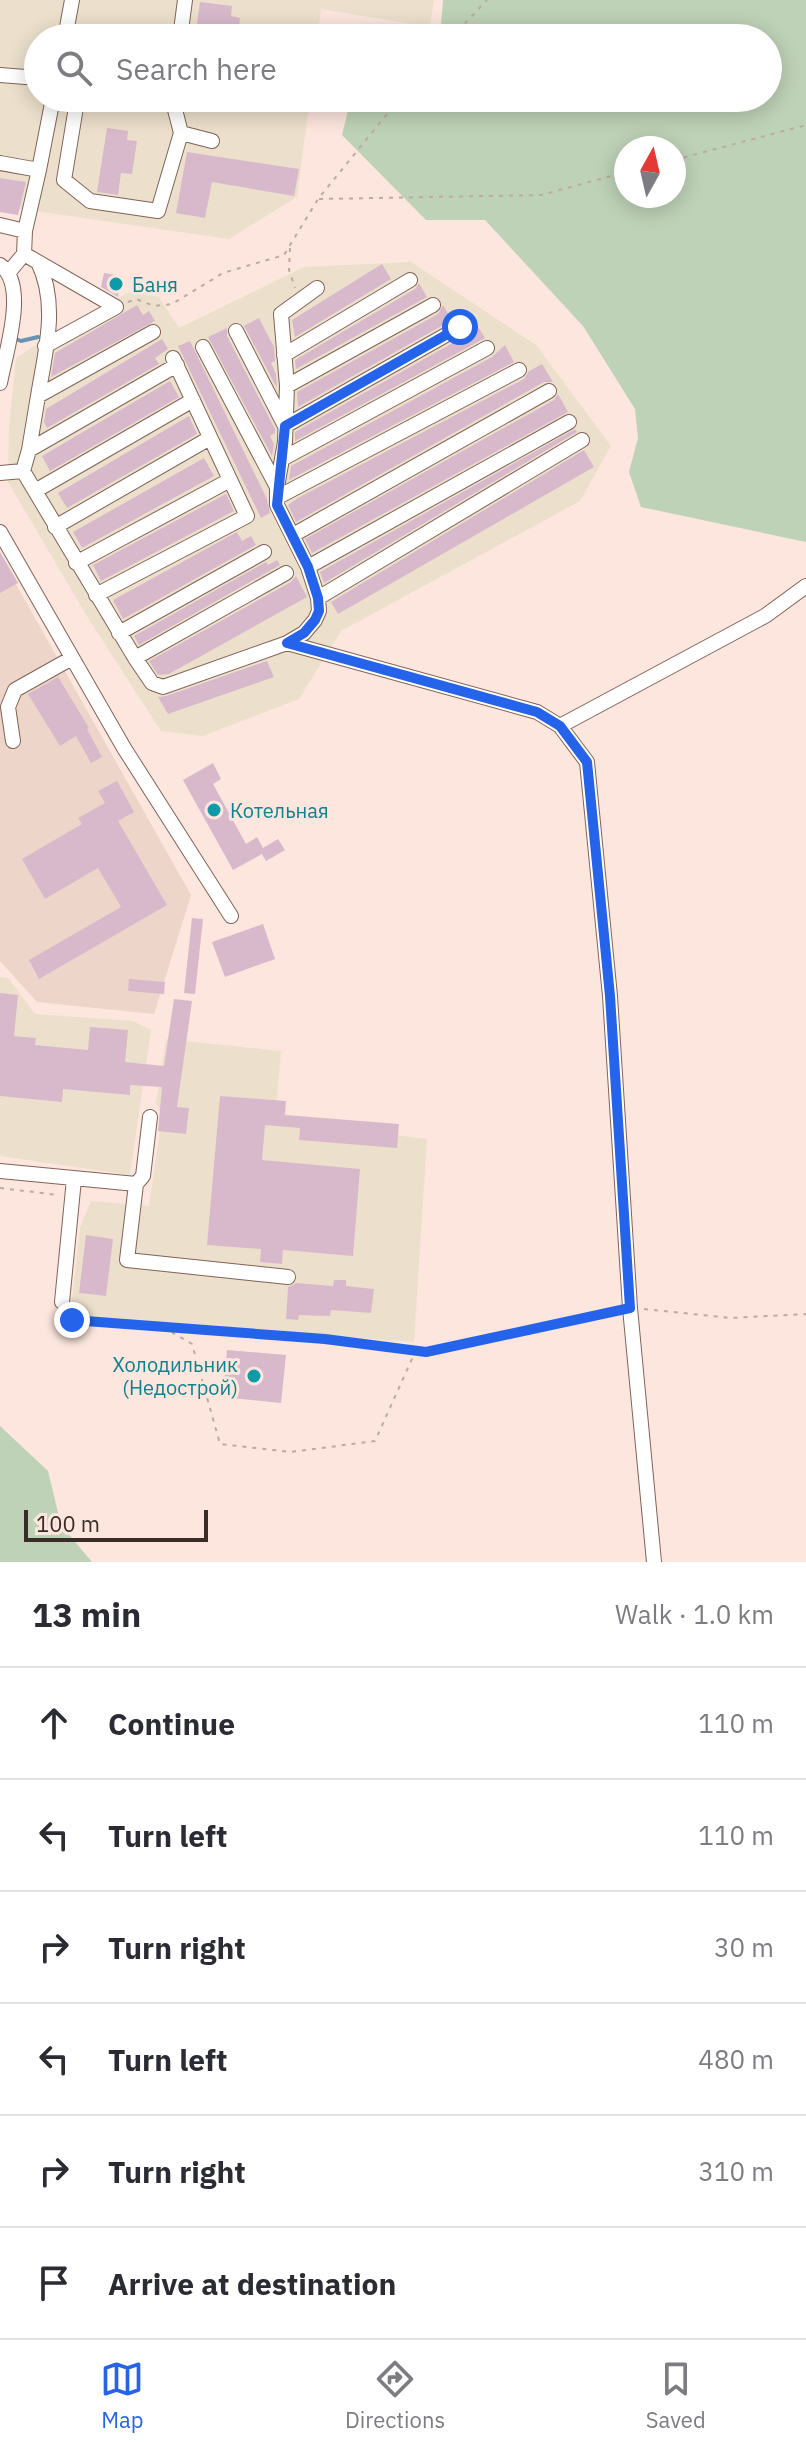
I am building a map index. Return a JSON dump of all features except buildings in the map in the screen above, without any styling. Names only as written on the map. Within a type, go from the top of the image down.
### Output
[{"type":"street","points":[[68,24],[72,0]]},
{"type":"street","points":[[182,24],[185,0]]},
{"type":"street","points":[[0,75],[24,77]]},
{"type":"street","points":[[24,254],[25,231],[50,112]]},
{"type":"street","points":[[75,112],[64,180],[90,201],[158,211],[181,133],[176,112]]},
{"type":"street","points":[[181,133],[212,141]]},
{"type":"street","points":[[0,163],[39,170]]},
{"type":"street","points":[[0,225],[25,231]]},
{"type":"street","points":[[24,254],[116,307]]},
{"type":"street","points":[[0,383],[15,305],[13,280],[5,268],[24,254]]},
{"type":"street","points":[[38,262],[45,277],[50,320],[23,471],[135,658],[152,683],[163,687],[287,643],[304,633],[319,611],[308,567],[277,505],[287,386],[281,314],[317,288]]},
{"type":"street","points":[[284,355],[410,280]]},
{"type":"street","points":[[287,386],[433,305]]},
{"type":"street","points":[[45,346],[116,307]]},
{"type":"street","points":[[285,426],[460,327]]},
{"type":"street","points":[[236,331],[285,426]]},
{"type":"street","points":[[38,396],[153,332]]},
{"type":"street","points":[[203,347],[278,492]]},
{"type":"street","points":[[282,459],[487,348]]},
{"type":"street","points":[[29,450],[175,362],[247,516],[96,595]]},
{"type":"street","points":[[278,492],[519,370]]},
{"type":"street","points":[[293,535],[549,391]]},
{"type":"street","points":[[35,491],[193,400]]},
{"type":"street","points":[[308,567],[569,422]]},
{"type":"street","points":[[55,527],[210,438]]},
{"type":"street","points":[[318,598],[582,440]]},
{"type":"street","points":[[0,473],[23,471]]},
{"type":"street","points":[[76,563],[230,480]]},
{"type":"street","points":[[0,532],[124,748],[231,916]]},
{"type":"street","points":[[119,633],[264,552]]},
{"type":"street","points":[[135,658],[286,573]]},
{"type":"street","points":[[560,726],[765,616],[806,586]]},
{"type":"street","points":[[287,643],[537,712],[560,726],[587,762],[610,996],[630,1308],[654,1562]]},
{"type":"street","points":[[13,741],[8,707],[15,690],[72,658]]},
{"type":"street","points":[[150,1117],[143,1176],[136,1184],[127,1260],[288,1277]]},
{"type":"street","points":[[0,1171],[136,1184]]},
{"type":"street","points":[[63,1309],[74,1179]]},
{"type":"path","points":[[464,24],[487,0]]},
{"type":"path","points":[[116,307],[136,299],[154,306],[172,304],[223,273],[284,255],[318,199],[389,112]]},
{"type":"path","points":[[686,157],[806,125]]},
{"type":"path","points":[[318,199],[541,195],[614,175]]},
{"type":"path","points":[[290,243],[289,270],[301,300]]},
{"type":"path","points":[[0,1188],[72,1197]]},
{"type":"path","points":[[63,1309],[72,1320],[325,1339],[426,1352],[630,1308],[731,1318],[806,1314]]},
{"type":"path","points":[[162,1326],[192,1344],[220,1444],[291,1452],[375,1441],[416,1350]]},
{"type":"shaded area","points":[[0,0],[434,0],[430,24],[412,24],[321,9],[319,24],[24,24],[24,112],[308,112],[297,197],[229,239],[0,206]]},
{"type":"shaded area","points":[[411,262],[536,345],[611,446],[580,501],[341,631],[299,699],[203,736],[161,731],[88,618],[8,482],[9,426],[16,358],[60,329],[130,292],[159,297],[179,328],[304,267]]},
{"type":"shaded area","points":[[0,556],[191,895],[154,1014],[37,1002],[0,961]]},
{"type":"shaded area","points":[[0,977],[8,978],[35,1014],[133,1021],[151,1030],[130,1175],[0,1156]]},
{"type":"shaded area","points":[[166,1039],[281,1051],[275,1120],[427,1139],[414,1342],[70,1316],[80,1228],[91,1201],[149,1206],[162,1116],[156,1103]]},
{"type":"green space","points":[[443,0],[806,0],[806,542],[641,507],[629,472],[638,438],[635,409],[583,326],[485,220],[426,220],[342,135],[348,112],[782,112],[782,24],[441,24]]},
{"type":"green space","points":[[0,1426],[48,1471],[61,1525],[92,1562],[0,1562]]},
{"type":"waterway","points":[[13,338],[21,341],[38,337]]},
{"type":"place","name":"Баня","points":[[116,284]]},
{"type":"place","name":"Котельная","points":[[214,810]]},
{"type":"place","name":"Холодильник (Недострой)","points":[[254,1376]]},
{"type":"route","points":[[72,1320],[325,1339],[426,1352],[630,1308],[610,996],[587,762],[560,726],[537,712],[287,643],[304,633],[319,611],[308,567],[277,505],[285,426],[460,327]]}]
